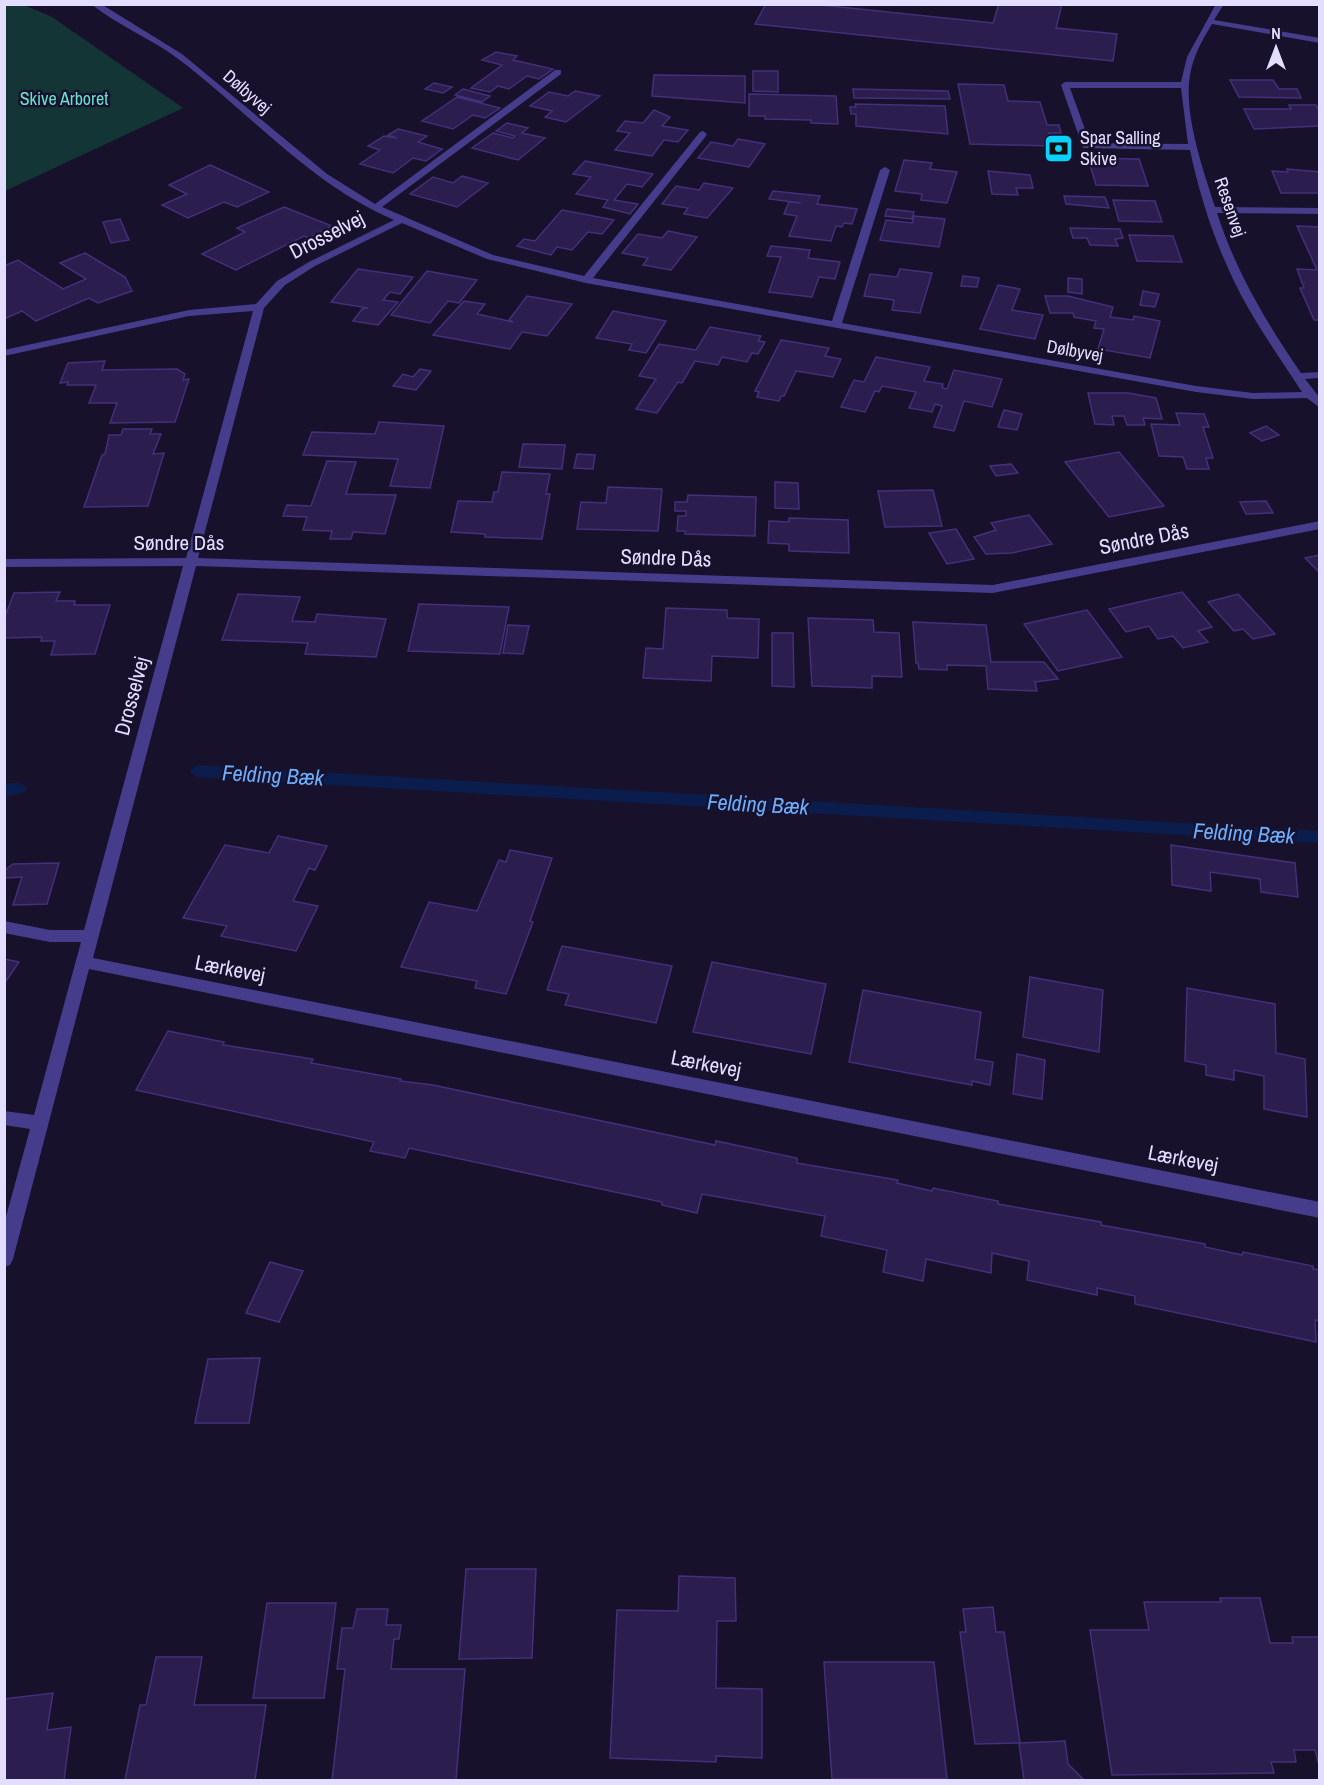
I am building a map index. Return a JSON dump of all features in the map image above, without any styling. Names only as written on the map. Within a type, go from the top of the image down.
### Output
[{"type":"street","name":"Dølbyvej","points":[[95,4],[191,65],[273,136],[324,176],[375,208],[490,257],[586,280],[1196,389],[1253,396],[1310,395]]},
{"type":"street","name":"Resenvej","points":[[1220,4],[1209,21],[1186,72],[1189,129],[1211,210],[1246,295],[1297,376],[1320,405]]},
{"type":"street","points":[[1209,21],[1320,41]]},
{"type":"street","points":[[375,208],[558,72]]},
{"type":"street","points":[[1186,85],[1065,84],[1086,146],[1194,147]]},
{"type":"street","points":[[586,280],[703,134]]},
{"type":"street","points":[[836,326],[885,170]]},
{"type":"street","points":[[1211,210],[1320,212]]},
{"type":"street","name":"Drosselvej","points":[[4,1259],[259,307],[282,283],[312,264],[401,220]]},
{"type":"street","points":[[4,353],[189,314],[259,307]]},
{"type":"street","points":[[1297,376],[1320,375]]},
{"type":"street","name":"Søndre Dås","points":[[4,564],[189,562],[993,589],[1320,525]]},
{"type":"street","points":[[4,927],[50,936],[91,936]]},
{"type":"street","name":"Lærkevej","points":[[84,962],[1320,1210]]},
{"type":"street","points":[[4,1118],[42,1123]]},
{"type":"green space","name":"Skive Arboret","points":[[5,4],[24,5],[52,17],[183,108],[5,191]]},
{"type":"building","points":[[766,4],[811,4],[993,23],[999,4],[1062,4],[1056,28],[1117,34],[1113,61],[755,24]]},
{"type":"building","points":[[496,52],[517,56],[513,60],[553,69],[539,79],[527,76],[509,89],[498,86],[490,92],[471,88],[502,65],[482,60]]},
{"type":"building","points":[[753,71],[778,71],[778,92],[753,91]]},
{"type":"building","points":[[654,75],[745,76],[745,103],[652,96]]},
{"type":"building","points":[[1230,80],[1273,80],[1279,89],[1297,89],[1301,98],[1239,97]]},
{"type":"building","points":[[434,83],[452,87],[443,93],[425,89]]},
{"type":"building","points":[[958,84],[1004,85],[1008,101],[1040,102],[1047,125],[1059,125],[1061,133],[1049,133],[1052,146],[970,144]]},
{"type":"building","points":[[463,89],[490,96],[482,102],[455,95]]},
{"type":"building","points":[[853,89],[948,91],[950,99],[854,98]]},
{"type":"building","points":[[575,91],[600,96],[566,122],[545,117],[552,111],[530,106],[549,92],[568,96]]},
{"type":"building","points":[[749,94],[836,96],[838,124],[749,116]]},
{"type":"building","points":[[457,97],[500,108],[485,118],[473,115],[453,129],[422,121]]},
{"type":"building","points":[[855,104],[945,106],[948,134],[856,126],[856,114],[851,114],[850,107],[856,107]]},
{"type":"building","points":[[1289,105],[1316,105],[1320,112],[1320,126],[1254,129],[1244,109],[1291,109]]},
{"type":"building","points":[[654,110],[670,117],[662,126],[688,130],[678,142],[664,140],[652,156],[615,150],[630,133],[617,131],[625,121],[643,123]]},
{"type":"building","points":[[507,123],[528,128],[522,133],[545,138],[518,160],[472,148],[493,133],[513,138],[515,136],[496,131]]},
{"type":"building","points":[[398,129],[427,136],[418,142],[442,149],[426,161],[413,158],[393,173],[360,164],[380,150],[368,146],[384,136],[397,138],[388,135]]},
{"type":"building","points":[[738,139],[765,144],[749,167],[698,158],[711,142],[733,146]]},
{"type":"building","points":[[1088,158],[1139,159],[1148,186],[1096,185]]},
{"type":"building","points":[[904,160],[932,163],[930,169],[957,172],[947,203],[921,200],[922,194],[895,191]]},
{"type":"building","points":[[585,161],[653,174],[642,187],[627,184],[614,200],[638,204],[630,214],[603,207],[608,200],[576,194],[591,177],[573,174]]},
{"type":"building","points":[[210,165],[269,192],[237,207],[224,202],[188,218],[162,205],[187,194],[169,185]]},
{"type":"building","points":[[1287,169],[1320,172],[1320,193],[1281,193],[1272,171],[1288,172]]},
{"type":"building","points":[[988,171],[1030,175],[1033,188],[1016,188],[1018,195],[992,194]]},
{"type":"building","points":[[462,176],[488,183],[457,207],[410,194],[433,177],[453,183]]},
{"type":"building","points":[[704,183],[733,188],[707,218],[684,214],[688,208],[662,204],[676,186],[699,190]]},
{"type":"building","points":[[773,191],[820,196],[817,204],[857,209],[852,224],[844,223],[842,227],[836,226],[831,241],[789,236],[797,216],[784,214],[789,202],[801,203],[769,199]]},
{"type":"building","points":[[1064,196],[1105,197],[1109,208],[1066,204]]},
{"type":"building","points":[[1113,200],[1155,201],[1162,222],[1119,221]]},
{"type":"building","points":[[284,207],[332,226],[309,238],[304,236],[236,270],[202,254],[245,232],[237,228]]},
{"type":"building","points":[[887,209],[914,212],[912,219],[885,216]]},
{"type":"building","points":[[562,210],[614,220],[602,234],[588,232],[572,250],[557,247],[551,255],[517,246],[524,239],[535,241]]},
{"type":"building","points":[[914,216],[945,219],[939,247],[880,240],[886,220],[912,223]]},
{"type":"building","points":[[120,219],[129,240],[111,243],[103,222]]},
{"type":"building","points":[[1297,226],[1320,227],[1320,320],[1314,320],[1300,288],[1304,288],[1297,269],[1317,270]]},
{"type":"building","points":[[1070,228],[1120,229],[1123,238],[1115,239],[1118,246],[1090,245],[1087,238],[1073,238]]},
{"type":"building","points":[[668,231],[697,237],[671,270],[643,265],[648,258],[622,253],[638,234],[662,238]]},
{"type":"building","points":[[1129,235],[1173,236],[1182,262],[1137,261]]},
{"type":"building","points":[[771,246],[810,250],[808,258],[840,262],[835,279],[819,277],[812,297],[769,292],[781,257],[767,256]]},
{"type":"building","points":[[85,253],[125,277],[132,291],[98,303],[89,298],[36,321],[22,311],[4,319],[4,266],[18,260],[63,289],[86,279],[60,263]]},
{"type":"building","points":[[358,269],[413,277],[400,294],[390,292],[383,300],[398,302],[378,325],[353,321],[362,309],[368,308],[331,302]]},
{"type":"building","points":[[900,269],[932,273],[920,313],[892,310],[894,300],[864,296],[870,274],[897,277]]},
{"type":"building","points":[[427,271],[477,280],[459,303],[448,301],[430,323],[391,315]]},
{"type":"building","points":[[963,276],[979,278],[977,287],[961,286]]},
{"type":"building","points":[[1068,278],[1082,279],[1082,294],[1068,292]]},
{"type":"building","points":[[998,285],[1020,289],[1012,310],[1043,315],[1035,339],[980,329]]},
{"type":"building","points":[[1143,291],[1159,294],[1155,307],[1140,305]]},
{"type":"building","points":[[527,296],[572,304],[547,336],[522,332],[510,349],[433,335],[464,301],[485,304],[477,314],[513,322],[509,320]]},
{"type":"building","points":[[1045,296],[1068,296],[1113,307],[1110,317],[1133,320],[1134,316],[1160,321],[1150,358],[1098,349],[1104,329],[1094,328],[1096,321],[1074,317],[1073,313],[1050,313]]},
{"type":"building","points":[[613,311],[666,321],[646,353],[629,350],[632,344],[596,338]]},
{"type":"building","points":[[710,327],[761,336],[758,341],[765,342],[758,354],[752,353],[747,362],[722,357],[718,365],[695,361],[682,383],[678,382],[657,413],[636,409],[656,379],[639,376],[659,344],[696,350]]},
{"type":"building","points":[[781,340],[829,348],[825,356],[841,359],[833,377],[796,371],[784,396],[781,396],[779,401],[757,397],[759,392],[755,391]]},
{"type":"building","points":[[876,357],[930,367],[924,381],[943,384],[942,388],[947,389],[954,370],[1002,379],[992,407],[964,401],[954,431],[934,427],[942,406],[935,404],[932,412],[909,408],[916,392],[882,386],[879,392],[875,391],[865,412],[841,407],[854,380],[864,382]]},
{"type":"building","points":[[105,361],[102,370],[177,369],[185,374],[183,380],[189,379],[175,422],[110,423],[117,403],[89,403],[96,385],[60,383],[68,363]]},
{"type":"building","points":[[420,369],[431,371],[416,390],[393,386],[403,374],[413,377]]},
{"type":"building","points":[[1088,393],[1128,393],[1156,398],[1162,419],[1143,418],[1145,425],[1127,425],[1124,416],[1112,416],[1114,425],[1095,424]]},
{"type":"building","points":[[1004,410],[1022,414],[1017,430],[998,427]]},
{"type":"building","points":[[1176,413],[1204,414],[1209,427],[1203,427],[1213,458],[1206,458],[1209,469],[1187,469],[1183,457],[1159,456],[1151,424],[1180,425]]},
{"type":"building","points":[[379,422],[444,426],[430,488],[390,486],[398,459],[303,455],[312,432],[375,434]]},
{"type":"building","points":[[1266,426],[1279,435],[1262,441],[1250,433]]},
{"type":"building","points":[[123,429],[152,429],[150,434],[161,434],[153,454],[164,453],[148,506],[84,507],[102,455],[105,454],[109,435],[121,435]]},
{"type":"building","points":[[523,444],[565,445],[562,469],[519,467]]},
{"type":"building","points":[[1119,452],[1164,506],[1109,517],[1065,462]]},
{"type":"building","points":[[577,454],[595,455],[593,469],[574,468]]},
{"type":"building","points":[[327,461],[356,462],[346,494],[396,495],[385,534],[353,532],[351,539],[330,539],[332,531],[303,530],[307,517],[283,516],[287,505],[311,506]]},
{"type":"building","points":[[1011,464],[1018,473],[996,476],[990,466]]},
{"type":"building","points":[[502,472],[550,474],[546,494],[550,494],[542,539],[485,537],[485,534],[451,532],[458,501],[492,502],[494,492],[498,492]]},
{"type":"building","points":[[775,482],[798,483],[799,509],[775,508]]},
{"type":"building","points":[[608,487],[662,489],[658,531],[577,529],[581,502],[606,503]]},
{"type":"building","points":[[933,490],[942,526],[885,527],[878,491]]},
{"type":"building","points":[[688,495],[756,497],[755,536],[685,534],[685,531],[677,531],[678,516],[686,516],[686,511],[675,511],[675,502],[687,502]]},
{"type":"building","points":[[1266,501],[1273,513],[1246,514],[1240,502]]},
{"type":"building","points":[[1029,515],[1052,544],[1012,553],[986,554],[974,537],[996,530],[991,523]]},
{"type":"building","points":[[789,518],[848,520],[849,553],[789,551],[789,544],[768,543],[769,521],[789,522]]},
{"type":"building","points":[[956,529],[974,559],[947,564],[929,533]]},
{"type":"building","points":[[1320,555],[1320,573],[1305,558]]},
{"type":"building","points":[[60,592],[56,601],[75,601],[74,605],[110,605],[95,654],[51,655],[55,641],[41,641],[42,637],[4,638],[4,619],[14,593]]},
{"type":"building","points":[[1182,592],[1212,627],[1198,631],[1208,642],[1183,648],[1173,636],[1158,639],[1149,626],[1126,632],[1109,609]]},
{"type":"building","points":[[238,594],[300,597],[292,621],[315,622],[317,614],[386,619],[376,657],[305,654],[308,643],[222,640]]},
{"type":"building","points":[[1238,594],[1275,634],[1253,639],[1243,629],[1234,631],[1208,602]]},
{"type":"building","points":[[419,604],[509,607],[500,654],[408,651]]},
{"type":"building","points":[[666,608],[727,610],[727,618],[759,619],[758,658],[712,656],[711,681],[643,678],[646,648],[663,649]]},
{"type":"building","points":[[1087,610],[1122,657],[1058,671],[1024,624]]},
{"type":"building","points":[[808,618],[873,620],[874,632],[899,633],[902,677],[872,676],[872,688],[812,686]]},
{"type":"building","points":[[913,622],[986,625],[991,662],[1044,662],[1058,679],[1035,682],[1037,691],[988,689],[986,666],[947,665],[947,670],[919,669],[916,663]]},
{"type":"building","points":[[508,625],[529,626],[523,654],[503,653]]},
{"type":"building","points":[[772,633],[793,633],[794,687],[772,686]]},
{"type":"building","points":[[278,836],[327,846],[315,870],[309,868],[293,901],[318,906],[296,951],[221,936],[227,926],[183,918],[225,845],[269,853]]},
{"type":"building","points":[[1171,845],[1295,863],[1298,897],[1261,892],[1260,879],[1210,872],[1211,891],[1172,885]]},
{"type":"building","points":[[510,850],[552,858],[530,921],[533,922],[506,994],[475,988],[477,981],[401,967],[429,902],[477,911],[499,860],[506,862]]},
{"type":"building","points":[[59,863],[47,904],[13,905],[22,877],[4,878],[4,871],[13,864]]},
{"type":"building","points":[[562,946],[672,966],[656,1023],[565,1005],[569,994],[547,990]]},
{"type":"building","points":[[4,959],[19,962],[4,984]]},
{"type":"building","points":[[712,962],[826,984],[811,1054],[693,1032]]},
{"type":"building","points":[[1030,977],[1103,990],[1099,1052],[1023,1037]]},
{"type":"building","points":[[1187,988],[1275,1004],[1276,1053],[1305,1059],[1307,1117],[1264,1109],[1264,1076],[1234,1070],[1234,1080],[1206,1075],[1206,1065],[1185,1061]]},
{"type":"building","points":[[863,990],[981,1012],[975,1059],[993,1062],[990,1085],[972,1081],[972,1085],[849,1062]]},
{"type":"building","points":[[168,1031],[224,1042],[223,1045],[313,1059],[311,1063],[401,1079],[400,1081],[433,1085],[715,1145],[716,1141],[797,1158],[797,1163],[898,1180],[897,1183],[932,1191],[933,1188],[998,1201],[998,1204],[1101,1222],[1101,1225],[1205,1244],[1205,1247],[1242,1255],[1243,1252],[1313,1266],[1313,1269],[1320,1270],[1320,1321],[1315,1320],[1316,1342],[1135,1304],[1135,1296],[1097,1288],[1097,1295],[1027,1280],[1029,1261],[992,1253],[991,1273],[926,1259],[923,1281],[883,1272],[887,1250],[821,1236],[825,1216],[702,1194],[697,1213],[662,1205],[662,1202],[409,1148],[405,1158],[370,1151],[374,1142],[136,1090]]},
{"type":"building","points":[[1017,1054],[1045,1060],[1042,1099],[1013,1094]]},
{"type":"building","points":[[270,1262],[303,1271],[279,1322],[246,1313]]},
{"type":"building","points":[[260,1358],[249,1423],[195,1423],[208,1359]]},
{"type":"building","points":[[466,1569],[536,1569],[532,1658],[459,1659]]},
{"type":"building","points":[[679,1576],[735,1578],[736,1621],[717,1621],[716,1688],[762,1689],[762,1758],[716,1756],[716,1762],[610,1758],[617,1610],[678,1611]]},
{"type":"building","points":[[1220,1598],[1260,1598],[1270,1643],[1293,1643],[1292,1637],[1320,1637],[1320,1769],[1315,1750],[1294,1750],[1296,1762],[1271,1762],[1274,1773],[1112,1775],[1090,1630],[1149,1630],[1144,1602],[1221,1602]]},
{"type":"building","points":[[267,1603],[336,1603],[324,1698],[253,1698]]},
{"type":"building","points":[[993,1607],[996,1632],[1004,1632],[1020,1743],[1065,1741],[1068,1764],[1084,1780],[1024,1780],[1019,1743],[975,1744],[960,1632],[966,1632],[963,1609]]},
{"type":"building","points":[[357,1609],[388,1609],[386,1625],[401,1625],[399,1639],[394,1639],[391,1669],[465,1669],[456,1780],[332,1780],[345,1669],[337,1669],[342,1628],[353,1628]]},
{"type":"building","points":[[156,1657],[202,1657],[194,1705],[266,1705],[255,1780],[125,1780],[140,1705],[146,1705]]},
{"type":"building","points":[[824,1662],[934,1662],[947,1779],[832,1779]]},
{"type":"building","points":[[53,1693],[47,1730],[71,1727],[64,1780],[4,1780],[4,1699]]},
{"type":"waterway","name":"Felding Bæk","points":[[197,771],[1320,837]]},
{"type":"waterway","name":"Felding Bæk","points":[[4,791],[19,788]]},
{"type":"place","name":"Spar Salling Skive","points":[[1059,148]]}]
